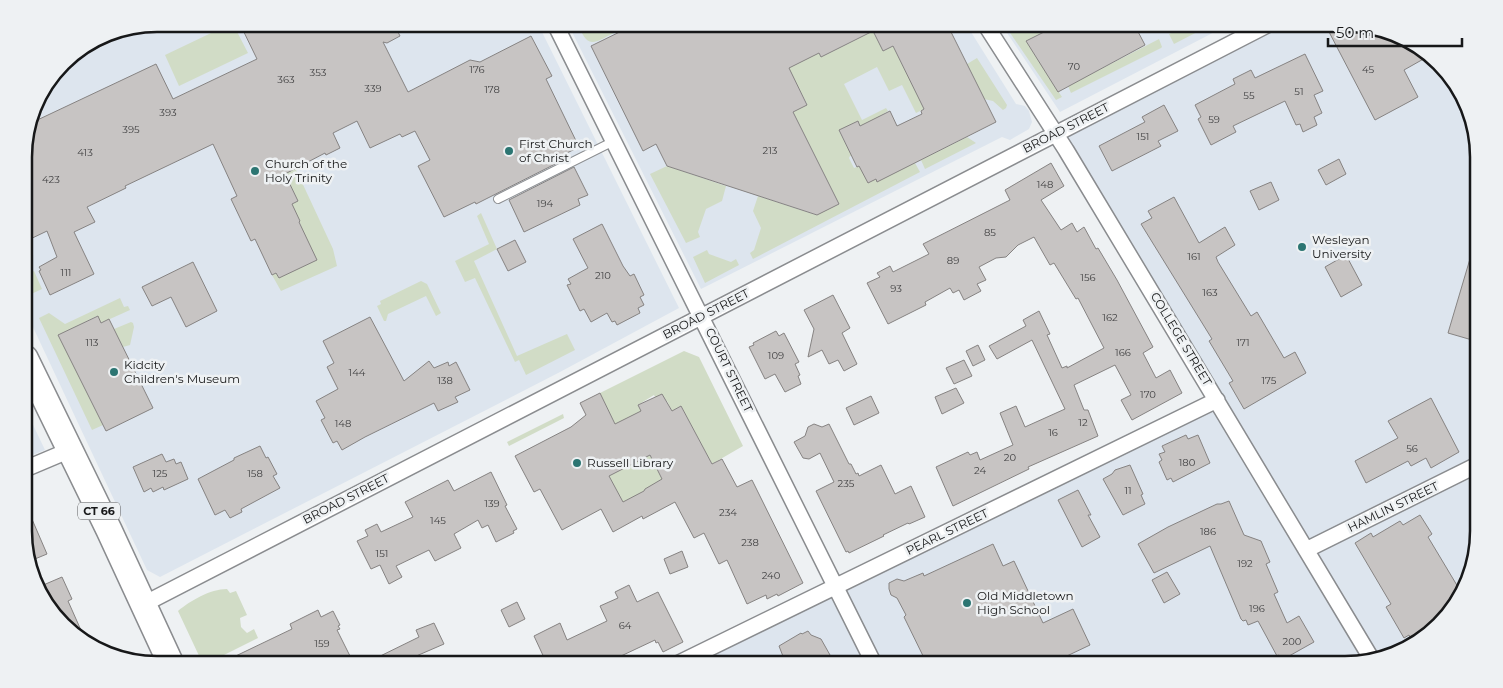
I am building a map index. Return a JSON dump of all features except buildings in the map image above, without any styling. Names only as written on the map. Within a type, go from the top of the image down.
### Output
[{"type":"highway","name":"CT 66","points":[[32,375],[167,656]]},
{"type":"street","name":"COURT STREET","points":[[559,32],[870,655]]},
{"type":"street","name":"COLLEGE STREET","points":[[990,32],[1056,134],[1368,653]]},
{"type":"street","name":"BROAD STREET","points":[[144,604],[1254,32]]},
{"type":"street","name":"PEARL STREET","points":[[694,656],[1217,400]]},
{"type":"street","points":[[32,466],[70,450]]},
{"type":"street","name":"HAMLIN STREET","points":[[1306,550],[1470,468]]},
{"type":"lane","points":[[498,199],[614,141]]},
{"type":"shaded area","points":[[157,32],[542,32],[679,308],[560,372],[160,577],[147,570],[33,326],[33,149],[35,133],[42,109],[53,88],[69,69],[86,55],[118,39]]},
{"type":"shaded area","points":[[572,32],[971,32],[1016,104],[1025,106],[1029,111],[1032,122],[1029,129],[1010,140],[1002,137],[701,289]]},
{"type":"shaded area","points":[[1006,32],[1215,32],[1060,112]]},
{"type":"shaded area","name":"Wesleyan University","points":[[1262,32],[1346,32],[1378,37],[1394,42],[1422,58],[1445,81],[1461,109],[1469,141],[1470,157],[1470,539],[1468,555],[1461,579],[1450,600],[1428,625],[1415,635],[1386,649],[1354,655],[705,656],[1217,400],[1056,133]]},
{"type":"shaded area","points":[[32,423],[45,450],[32,455]]},
{"type":"green space","points":[[213,32],[237,32],[248,53],[179,86],[165,55]]},
{"type":"green space","points":[[582,32],[614,33],[593,42],[586,39]]},
{"type":"green space","points":[[871,32],[874,32],[883,51],[893,46],[924,109],[916,113],[902,85],[889,91],[877,67],[844,84],[862,120],[886,108],[888,111],[880,116],[883,121],[861,126],[858,121],[839,131],[852,156],[849,158],[854,168],[859,166],[877,181],[915,163],[920,172],[753,259],[750,253],[754,250],[761,228],[753,211],[758,196],[816,215],[839,204],[793,112],[807,104],[786,63],[819,53],[821,57]]},
{"type":"green space","points":[[1009,32],[1044,32],[1026,41],[1062,97],[1056,100]]},
{"type":"green space","points":[[1174,32],[1197,32],[1174,44],[1169,34]]},
{"type":"green space","points":[[1159,39],[1161,48],[1071,93],[1068,86]]},
{"type":"green space","points":[[977,58],[1007,105],[1003,110],[993,101],[984,99],[967,64]]},
{"type":"green space","points":[[967,137],[976,143],[925,169],[921,160]]},
{"type":"green space","points":[[285,146],[333,249],[337,266],[281,291],[272,275],[276,273],[279,278],[304,234],[297,215],[288,205],[298,201],[285,173]]},
{"type":"green space","points":[[667,166],[726,186],[722,201],[706,209],[698,232],[700,237],[686,243],[650,174]]},
{"type":"green space","points":[[481,213],[497,249],[474,261],[517,356],[567,334],[575,350],[526,375],[519,360],[515,362],[475,278],[465,282],[455,261],[489,244],[477,216]]},
{"type":"green space","points":[[707,250],[709,254],[731,262],[736,259],[739,265],[705,283],[693,257]]},
{"type":"green space","points":[[33,272],[42,289],[33,293]]},
{"type":"green space","points":[[421,281],[427,284],[441,313],[436,316],[426,296],[388,314],[386,321],[384,321],[377,306],[381,304],[380,301]]},
{"type":"green space","points":[[120,298],[124,307],[128,306],[130,310],[101,323],[97,316],[59,335],[103,425],[92,430],[39,318],[49,313],[65,324]]},
{"type":"green space","points":[[131,322],[134,327],[130,345],[123,347],[114,329]]},
{"type":"green space","points":[[684,351],[699,357],[743,446],[712,464],[681,406],[672,411],[667,401],[654,395],[638,405],[642,412],[615,424],[600,393]]},
{"type":"green space","points":[[563,414],[564,418],[509,446],[507,442]]},
{"type":"green space","points":[[650,455],[664,483],[645,489],[624,505],[609,476]]},
{"type":"green space","points":[[227,589],[230,593],[236,591],[247,615],[240,618],[241,627],[247,633],[254,629],[258,638],[224,655],[199,656],[178,611],[201,596]]},
{"type":"place","name":"First Church of Christ","points":[[509,151]]},
{"type":"place","name":"Church of the Holy Trinity","points":[[255,171]]},
{"type":"place","name":"Wesleyan University","points":[[1302,247]]},
{"type":"place","name":"Kidcity Children's Museum","points":[[114,372]]},
{"type":"place","name":"Russell Library","points":[[577,463]]},
{"type":"place","name":"Old Middletown High School","points":[[967,603]]}]
